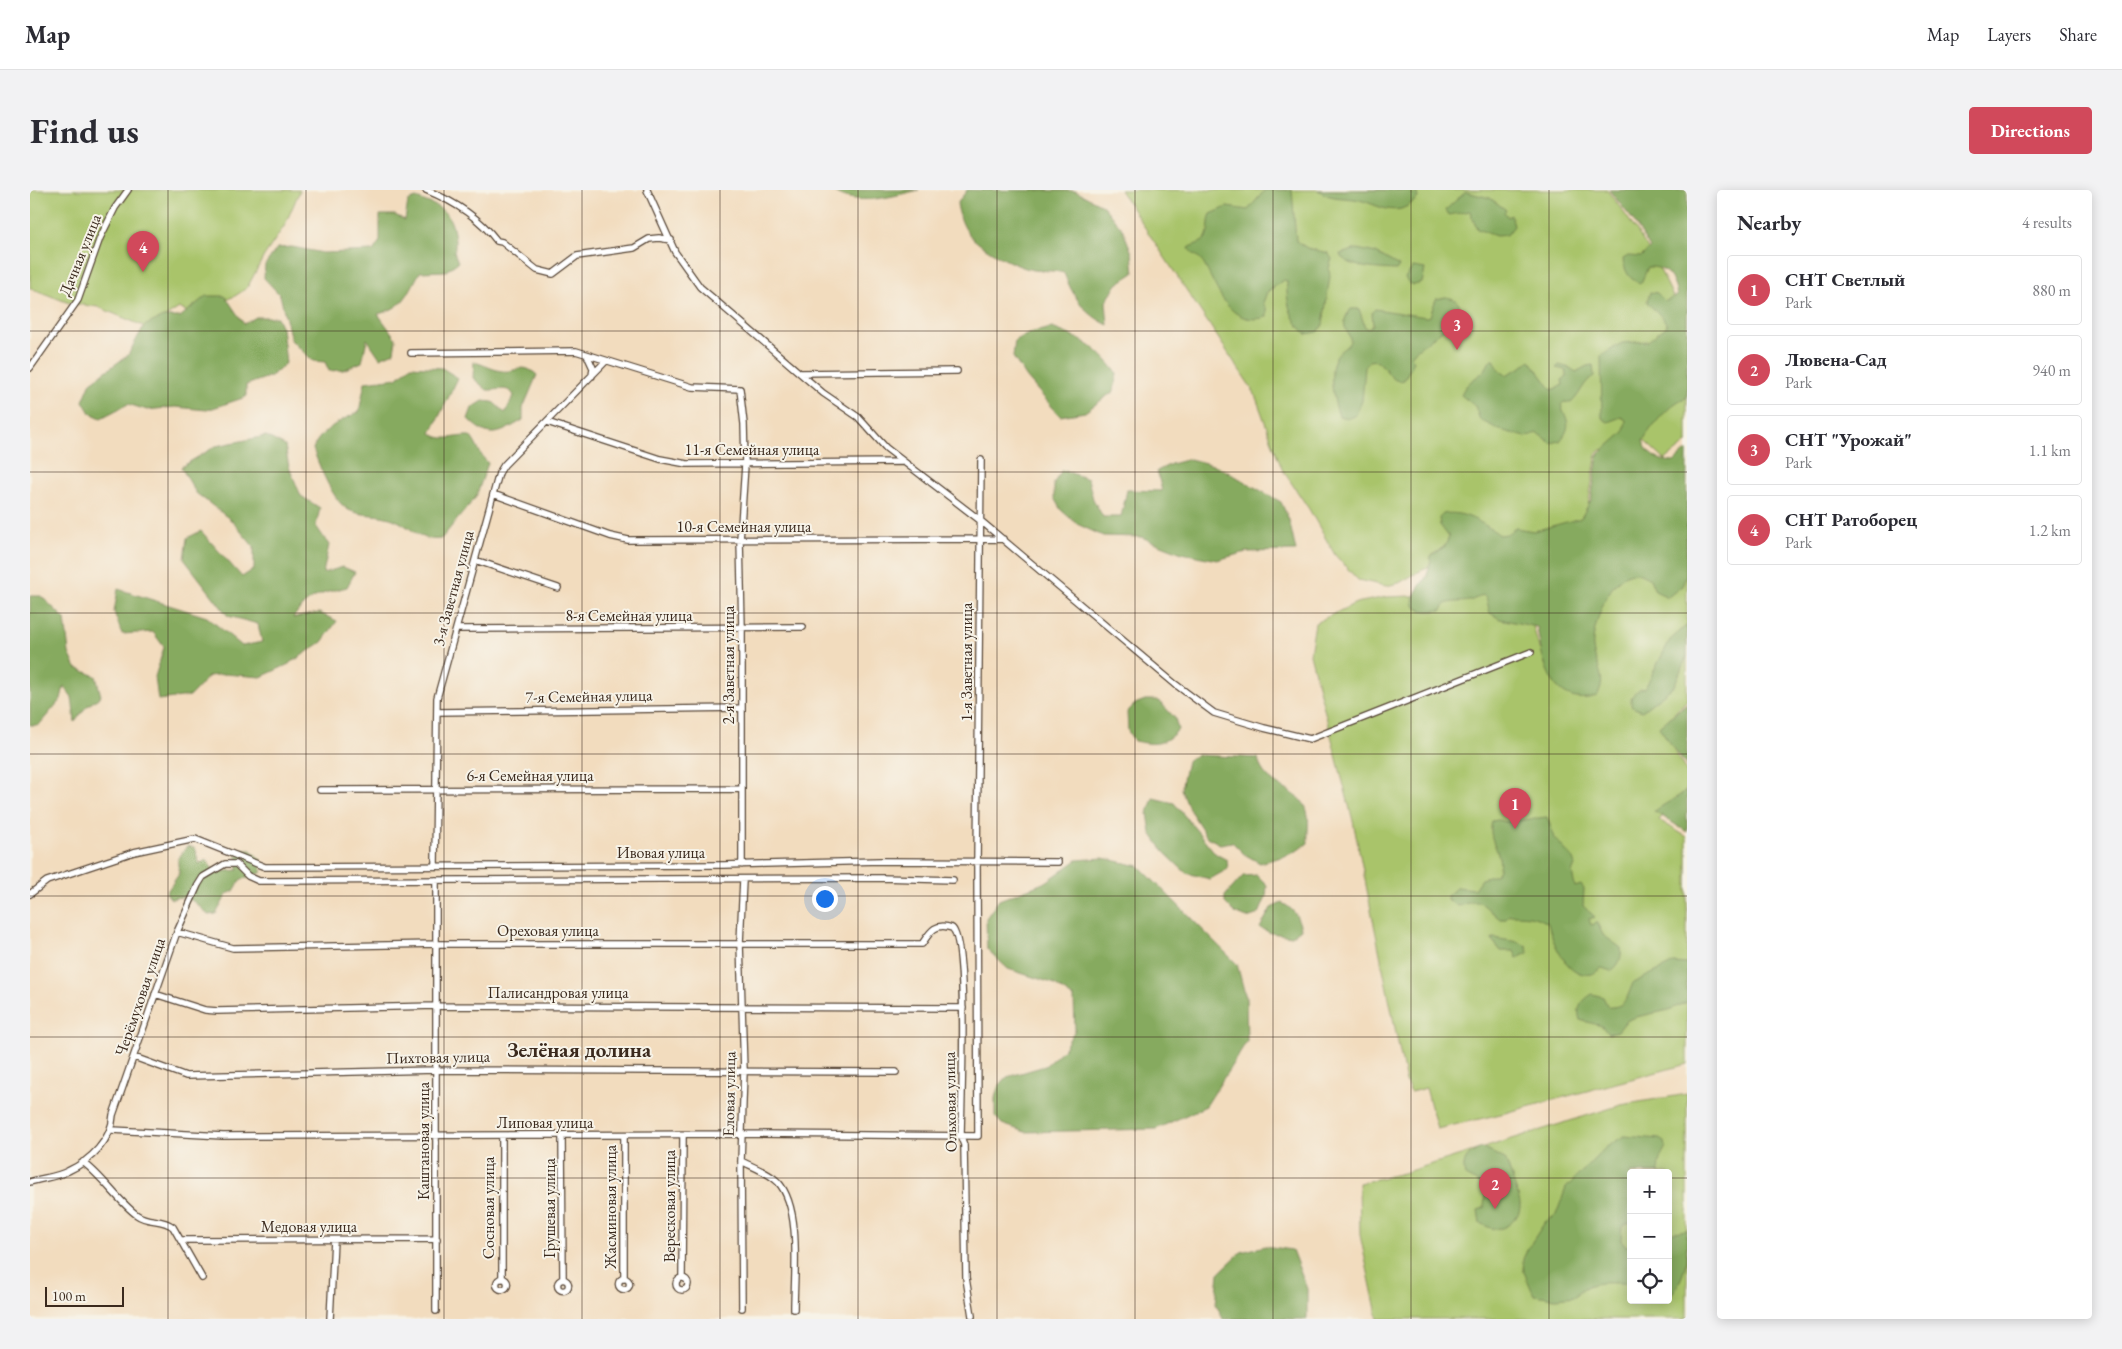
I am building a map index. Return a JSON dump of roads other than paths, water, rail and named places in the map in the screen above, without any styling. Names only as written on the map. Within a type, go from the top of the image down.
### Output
[{"type":"street","name":"Дачная улица","points":[[30,368],[78,300],[103,231],[128,190]]},
{"type":"street","points":[[426,190],[452,200],[489,230],[497,241],[502,242],[544,273],[553,274],[577,256],[634,248],[649,239],[670,240]]},
{"type":"street","points":[[647,190],[676,252],[700,287],[823,393],[858,417],[886,448],[981,521],[1175,684],[1214,713],[1310,738],[1531,652]]},
{"type":"street","points":[[411,353],[565,351],[587,354],[605,362]]},
{"type":"street","points":[[587,354],[591,363],[592,376]]},
{"type":"street","name":"3-я Заветная улица","points":[[435,865],[438,695],[499,473],[504,465],[605,362]]},
{"type":"street","name":"2-я Заветная улица","points":[[605,362],[692,387],[740,390],[744,424],[745,465],[740,540],[742,865]]},
{"type":"street","points":[[800,373],[957,371]]},
{"type":"street","name":"11-я Семейная улица","points":[[547,422],[668,462],[745,465],[903,462]]},
{"type":"street","name":"1-я Заветная улица","points":[[978,1136],[977,863],[981,460]]},
{"type":"street","name":"10-я Семейная улица","points":[[493,494],[619,539],[1003,539]]},
{"type":"street","points":[[475,560],[558,588]]},
{"type":"street","name":"8-я Семейная улица","points":[[456,629],[803,627]]},
{"type":"street","name":"7-я Семейная улица","points":[[437,712],[741,708]]},
{"type":"street","name":"6-я Семейная улица","points":[[320,790],[741,789]]},
{"type":"street","name":"Ивовая улица","points":[[30,894],[47,881],[134,852],[195,839],[265,867],[742,865],[880,861],[1058,862]]},
{"type":"street","name":"Ивовая улица","points":[[203,877],[230,864],[240,867],[252,880],[259,881],[881,878],[953,880]]},
{"type":"street","name":"Черёмуховая улица","points":[[112,1130],[113,1116],[177,932],[203,877]]},
{"type":"street","name":"Каштановая улица","points":[[436,880],[436,1310]]},
{"type":"street","name":"Еловая улица","points":[[742,1308],[741,1161],[744,1134],[744,1071],[740,944],[743,880]]},
{"type":"street","name":"Ольховая улица","points":[[922,944],[935,927],[946,926],[955,931],[960,955],[963,1008],[961,1137],[964,1145],[966,1278],[972,1316]]},
{"type":"street","name":"Ореховая улица","points":[[177,932],[233,948],[437,944],[922,944]]},
{"type":"street","name":"Палисандровая улица","points":[[155,994],[211,1011],[437,1006],[963,1008]]},
{"type":"street","name":"Пихтовая улица","points":[[134,1057],[186,1076],[436,1070],[896,1072]]},
{"type":"street","points":[[30,1182],[68,1172],[83,1162],[112,1130]]},
{"type":"street","name":"Липовая улица","points":[[112,1130],[223,1136],[624,1136],[744,1134],[978,1136]]},
{"type":"street","name":"Вересковая улица","points":[[682,1278],[683,1135]]},
{"type":"street","name":"Сосновая улица","points":[[502,1136],[502,1279]]},
{"type":"street","name":"Грушевая улица","points":[[562,1136],[563,1279]]},
{"type":"street","name":"Жасминовая улица","points":[[624,1136],[624,1279]]},
{"type":"street","points":[[741,1161],[773,1178],[780,1184],[786,1198],[793,1221],[794,1309]]},
{"type":"street","points":[[83,1162],[96,1172],[137,1215],[147,1219],[166,1221],[173,1227],[202,1278]]},
{"type":"street","name":"Медовая улица","points":[[180,1240],[437,1239]]},
{"type":"street","points":[[330,1319],[334,1240]]},
{"type":"place","name":"СНТ Ратоборец","points":[[143,272]]},
{"type":"place","name":"СНТ \"Урожай\"","points":[[1457,350]]},
{"type":"place","name":"СНТ Светлый","points":[[1515,829]]},
{"type":"place","name":"Лювена-Сад","points":[[1495,1209]]},
{"type":"district","name":"Зелёная долина","points":[[579,1049]]}]
